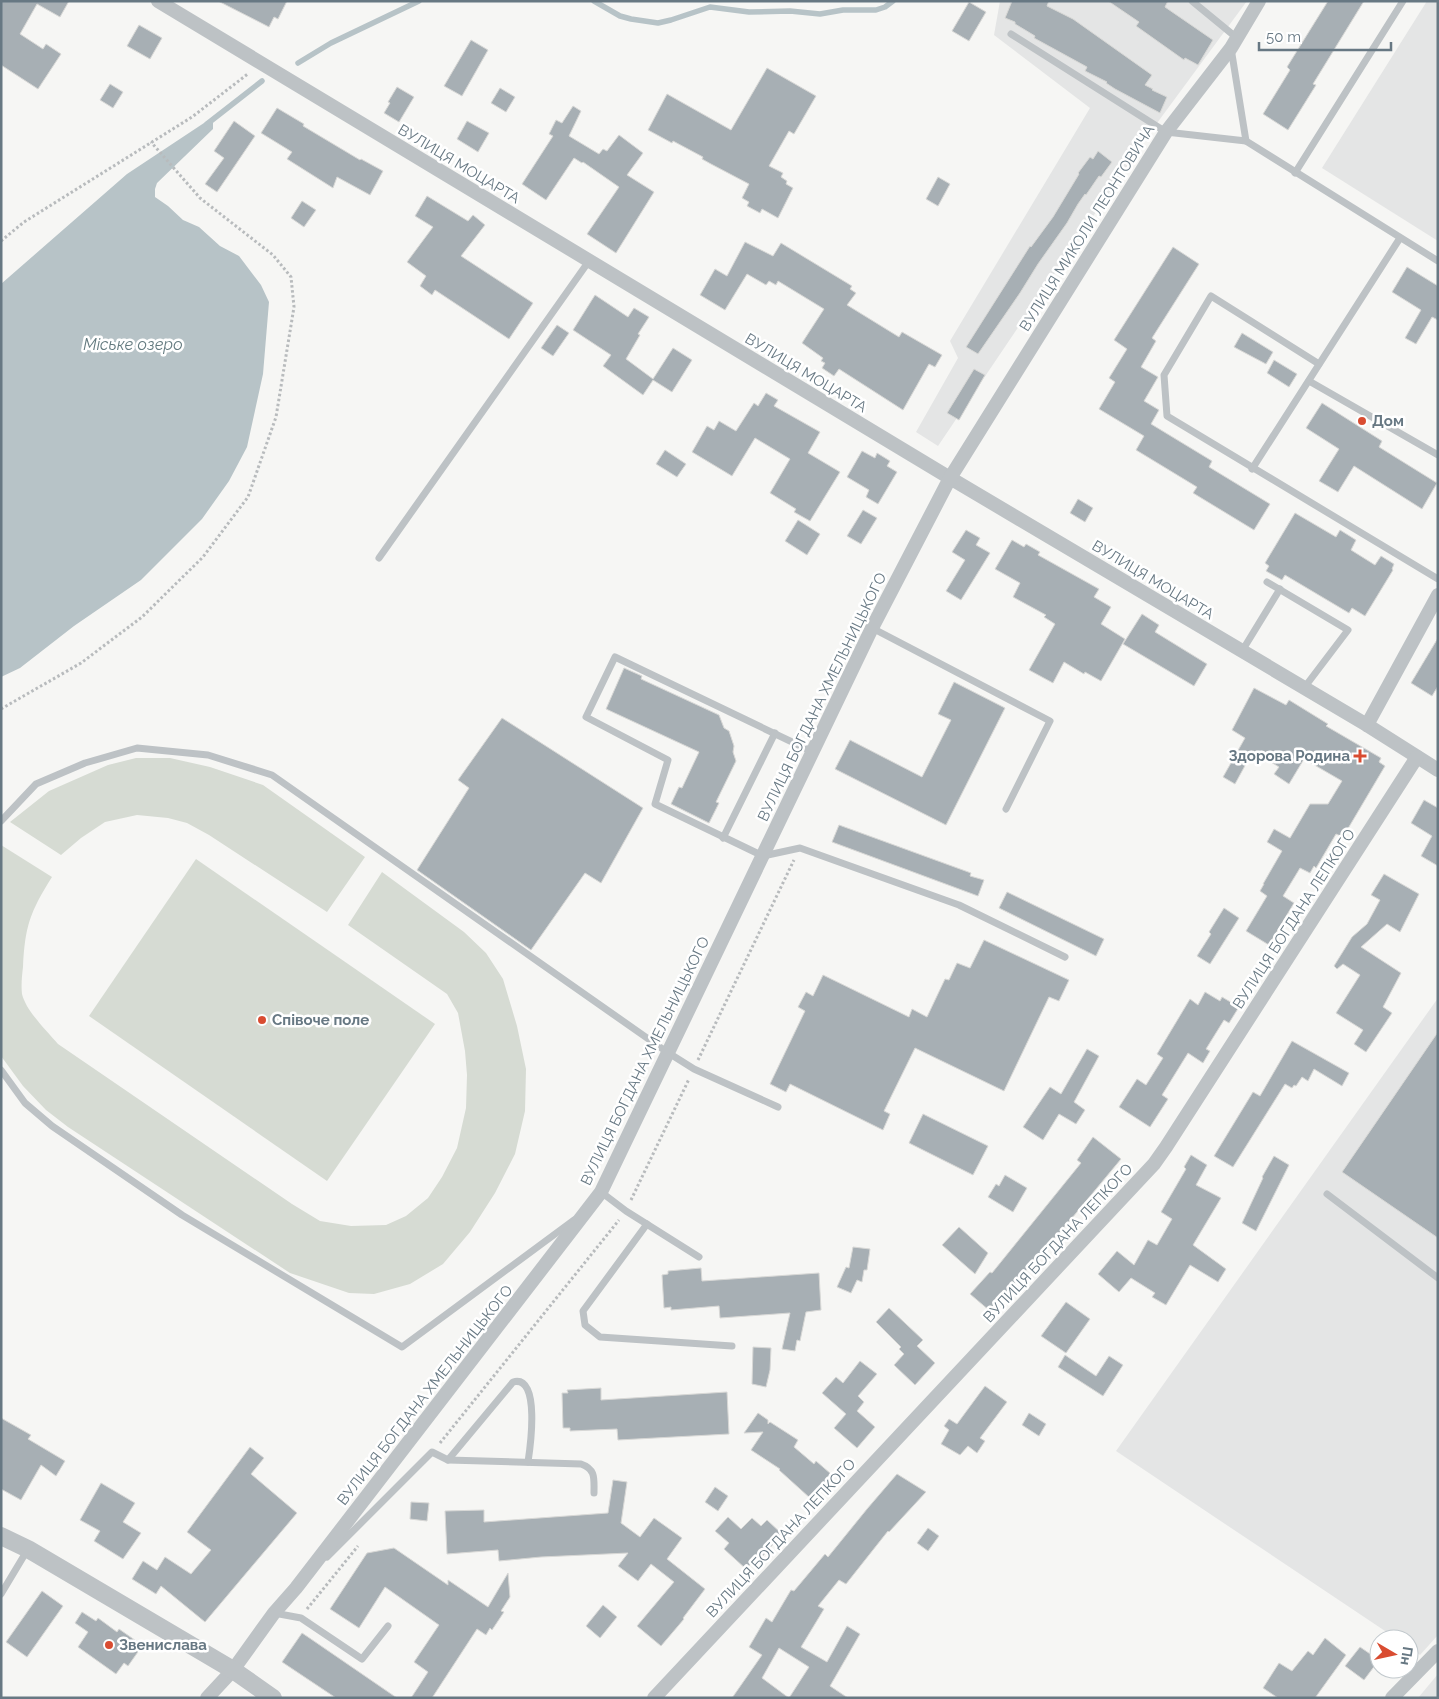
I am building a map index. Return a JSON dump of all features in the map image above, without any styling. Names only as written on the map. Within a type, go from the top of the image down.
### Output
[{"type":"street","name":"ВУЛИЦЯ МОЦАРТА","points":[[158,1],[950,478],[1367,725],[1438,770]]},
{"type":"street","name":"ВУЛИЦЯ МИКОЛИ ЛЕОНТОВИЧА","points":[[950,478],[1166,132],[1234,43],[1258,1]]},
{"type":"street","name":"ВУЛИЦЯ БОГДАНА ХМЕЛЬНИЦЬКОГО","points":[[207,1698],[233,1670],[274,1613],[296,1588],[601,1192],[872,628],[950,478]]},
{"type":"street","points":[[1367,725],[1438,595]]},
{"type":"street","name":"ВУЛИЦЯ БОГДАНА ЛЕПКОГО","points":[[654,1698],[1154,1164],[1418,757]]},
{"type":"street","points":[[1,1536],[28,1549],[233,1670],[273,1698]]},
{"type":"street","points":[[1392,1698],[1438,1651]]},
{"type":"lane","points":[[1192,1],[1234,43],[1246,141]]},
{"type":"lane","points":[[1295,173],[1403,1]]},
{"type":"lane","points":[[1011,34],[1166,132],[1246,141],[1438,261]]},
{"type":"lane","points":[[1252,469],[1400,238]]},
{"type":"lane","points":[[379,558],[589,261]]},
{"type":"lane","points":[[1319,364],[1211,296],[1164,375],[1168,416],[1252,469],[1438,579]]},
{"type":"lane","points":[[1309,381],[1438,454]]},
{"type":"lane","points":[[1268,582],[1348,630],[1304,688]]},
{"type":"lane","points":[[1242,651],[1280,590]]},
{"type":"lane","points":[[872,628],[1050,721],[1006,809]]},
{"type":"lane","points":[[813,752],[615,658],[586,716],[668,760],[654,804],[763,856],[800,848],[959,905],[1065,957]]},
{"type":"lane","points":[[723,838],[775,733]]},
{"type":"lane","points":[[1,821],[36,784],[85,763],[137,748],[208,755],[272,775],[667,1052],[694,1069],[778,1107]]},
{"type":"lane","points":[[1,1070],[25,1103],[52,1126],[182,1215],[402,1347],[589,1209]]},
{"type":"lane","points":[[601,1192],[626,1211],[699,1257]]},
{"type":"lane","points":[[1327,1194],[1438,1278]]},
{"type":"lane","points":[[647,1224],[583,1311],[585,1325],[600,1337],[732,1346]]},
{"type":"lane","points":[[448,1460],[513,1382],[518,1381],[522,1382],[526,1387],[531,1404],[532,1431],[528,1462]]},
{"type":"lane","points":[[296,1588],[432,1452],[448,1460],[581,1464],[588,1466],[593,1471],[594,1492]]},
{"type":"lane","points":[[1,1594],[28,1549]]},
{"type":"lane","points":[[274,1613],[301,1618],[362,1660],[388,1626]]},
{"type":"path","points":[[1,241],[24,222],[215,100],[260,64]]},
{"type":"path","points":[[1,709],[81,663],[142,617],[203,557],[248,497],[276,417],[294,307],[291,277],[273,255],[200,198],[151,142]]},
{"type":"shaded area","points":[[1000,1],[1247,1],[1146,138],[938,446],[916,432],[958,358],[950,341],[1090,108],[994,35]]},
{"type":"shaded area","points":[[1427,1],[1438,1],[1438,241],[1322,168]]},
{"type":"shaded area","points":[[136,758],[170,758],[210,767],[263,785],[365,857],[327,912],[209,835],[187,823],[168,818],[137,815],[105,822],[81,838],[61,855],[10,822],[49,791],[108,765]]},
{"type":"shaded area","points":[[1,845],[52,877],[38,900],[27,930],[22,980],[24,1000],[32,1014],[43,1027],[58,1044],[292,1204],[320,1221],[351,1226],[386,1225],[406,1216],[428,1198],[442,1177],[457,1148],[466,1108],[467,1075],[465,1051],[458,1013],[447,994],[348,925],[382,872],[464,932],[486,953],[503,979],[517,1026],[526,1069],[525,1111],[515,1154],[495,1193],[470,1232],[443,1264],[410,1284],[374,1294],[349,1293],[290,1273],[68,1127],[46,1110],[23,1086],[1,1056]]},
{"type":"shaded area","name":"Співоче поле","points":[[196,859],[435,1024],[327,1181],[89,1016]]},
{"type":"shaded area","points":[[1438,998],[1438,1635],[1420,1655],[1419,1629],[1382,1629],[1116,1451]]},
{"type":"shaded area","points":[[1438,1674],[1438,1698],[1418,1698]]},
{"type":"water","name":"Міське озеро","points":[[213,120],[213,129],[157,183],[155,197],[183,220],[199,227],[220,246],[239,256],[261,285],[269,302],[263,374],[247,447],[229,481],[202,519],[141,580],[74,626],[20,668],[1,677],[1,284],[127,174],[207,121]]},
{"type":"building","points":[[1,1],[69,1],[60,17],[37,4],[20,34],[43,49],[46,44],[61,54],[38,89],[1,65]]},
{"type":"building","points":[[218,1],[287,1],[278,19],[274,17],[269,27]]},
{"type":"building","points":[[1012,1],[1049,1],[1047,6],[1073,19],[1152,75],[1145,85],[1167,97],[1160,113],[1085,71],[1087,67],[1034,38],[1035,36],[1015,24],[1015,22],[1005,18]]},
{"type":"building","points":[[1108,1],[1168,1],[1165,7],[1213,40],[1198,65],[1185,58],[1184,60],[1136,26],[1139,22]]},
{"type":"building","points":[[1328,1],[1364,1],[1313,84],[1316,85],[1288,130],[1263,114],[1290,70],[1287,67]]},
{"type":"building","points":[[969,2],[986,12],[969,41],[952,31]]},
{"type":"building","points":[[139,25],[162,38],[150,59],[127,46]]},
{"type":"building","points":[[471,40],[488,50],[462,96],[444,86]]},
{"type":"building","points":[[767,68],[816,96],[794,134],[789,131],[769,166],[783,173],[781,177],[787,181],[786,184],[793,188],[778,218],[762,209],[760,213],[747,206],[749,202],[742,198],[749,184],[702,159],[703,157],[648,130],[667,94],[731,130]]},
{"type":"building","points":[[110,84],[123,92],[113,108],[100,100]]},
{"type":"building","points":[[397,87],[414,97],[399,122],[384,113]]},
{"type":"building","points":[[500,88],[515,97],[506,112],[491,103]]},
{"type":"building","points":[[573,106],[581,111],[569,136],[599,154],[603,149],[607,151],[619,135],[643,153],[627,175],[654,192],[616,253],[587,234],[619,187],[583,162],[574,158],[546,200],[522,184],[553,136],[549,134],[556,120],[562,123]]},
{"type":"building","points":[[277,108],[360,160],[383,171],[370,195],[337,177],[333,188],[287,159],[292,152],[261,133]]},
{"type":"building","points":[[234,121],[255,136],[217,192],[205,184],[224,158],[214,151]]},
{"type":"building","points":[[467,121],[489,133],[478,152],[457,139]]},
{"type":"building","points":[[1098,151],[1112,162],[1078,204],[978,354],[966,347],[1030,246],[1053,217],[1078,173],[1090,157],[1093,159]]},
{"type":"building","points":[[938,177],[950,184],[938,206],[926,199]]},
{"type":"building","points":[[427,196],[468,221],[473,215],[485,225],[461,256],[533,303],[509,339],[435,290],[432,295],[420,286],[426,276],[407,262],[433,227],[415,216]]},
{"type":"building","points":[[302,201],[316,210],[304,227],[291,218]]},
{"type":"building","points":[[745,242],[773,256],[781,243],[852,286],[850,289],[856,293],[847,305],[899,337],[902,332],[942,355],[935,367],[929,364],[903,410],[839,369],[834,376],[822,368],[825,363],[821,361],[823,358],[802,343],[824,309],[778,281],[776,285],[769,281],[766,285],[747,274],[725,310],[700,295],[715,269],[727,276]]},
{"type":"building","points":[[1173,247],[1199,264],[1152,338],[1156,341],[1141,367],[1158,377],[1144,401],[1159,410],[1151,424],[1212,461],[1209,467],[1270,504],[1254,530],[1193,493],[1197,487],[1136,450],[1144,436],[1099,409],[1115,382],[1109,378],[1127,349],[1114,340]]},
{"type":"building","points":[[1407,267],[1438,286],[1438,320],[1432,317],[1416,344],[1405,338],[1421,310],[1392,292]]},
{"type":"building","points":[[595,295],[628,317],[634,308],[649,317],[626,359],[653,379],[673,348],[692,360],[672,392],[653,380],[643,395],[603,366],[611,355],[573,330]]},
{"type":"building","points":[[557,325],[569,333],[553,356],[541,348]]},
{"type":"building","points":[[1242,333],[1273,352],[1266,364],[1234,347]]},
{"type":"building","points":[[1274,360],[1297,374],[1289,387],[1267,373]]},
{"type":"building","points":[[974,369],[985,375],[959,420],[947,413]]},
{"type":"building","points":[[766,393],[778,400],[774,406],[820,432],[808,453],[840,472],[810,521],[794,512],[796,509],[770,493],[790,459],[755,438],[732,476],[692,452],[707,426],[714,430],[719,421],[736,431],[754,403],[758,406]]},
{"type":"building","points":[[1322,403],[1382,441],[1379,447],[1437,483],[1422,509],[1354,466],[1338,492],[1319,481],[1339,449],[1306,428]]},
{"type":"building","points":[[665,450],[686,464],[677,477],[656,464]]},
{"type":"building","points":[[862,451],[875,458],[877,453],[890,461],[887,466],[897,472],[878,504],[866,497],[869,490],[847,477]]},
{"type":"building","points":[[1078,499],[1093,508],[1085,522],[1070,513]]},
{"type":"building","points":[[863,510],[877,518],[861,544],[847,536]]},
{"type":"building","points":[[1295,513],[1336,537],[1340,530],[1356,540],[1351,550],[1375,565],[1381,556],[1394,564],[1393,570],[1365,616],[1352,608],[1349,613],[1285,575],[1282,580],[1266,571],[1269,566],[1265,563]]},
{"type":"building","points":[[798,520],[820,534],[807,555],[785,541]]},
{"type":"building","points":[[966,530],[980,538],[976,545],[990,553],[961,600],[946,591],[965,560],[952,552]]},
{"type":"building","points":[[1012,540],[1024,547],[1026,544],[1040,552],[1038,555],[1099,589],[1094,597],[1111,607],[1101,624],[1125,639],[1101,681],[1085,672],[1084,674],[1064,662],[1053,683],[1029,670],[1055,624],[1044,617],[1046,615],[1013,597],[1020,583],[995,569]]},
{"type":"building","points":[[1142,614],[1159,625],[1155,632],[1207,664],[1194,686],[1123,644]]},
{"type":"building","points":[[1438,638],[1438,686],[1432,696],[1411,683]]},
{"type":"building","points":[[624,668],[642,676],[641,679],[719,715],[724,728],[729,731],[736,761],[716,802],[719,803],[709,823],[671,804],[679,787],[682,788],[699,752],[606,709]]},
{"type":"building","points":[[954,682],[1005,708],[946,825],[835,769],[850,740],[922,777],[951,720],[938,714]]},
{"type":"building","points":[[1254,688],[1286,705],[1289,700],[1328,724],[1326,726],[1381,758],[1379,762],[1385,766],[1343,837],[1336,834],[1316,868],[1314,866],[1310,873],[1300,868],[1283,896],[1294,903],[1269,945],[1246,931],[1267,896],[1260,891],[1282,851],[1267,842],[1274,829],[1290,838],[1310,804],[1328,804],[1342,781],[1304,759],[1289,784],[1274,774],[1279,767],[1253,751],[1235,784],[1223,777],[1245,738],[1232,730]]},
{"type":"building","points":[[502,718],[643,808],[601,883],[585,873],[531,950],[417,870],[469,788],[458,780]]},
{"type":"building","points":[[1424,800],[1438,808],[1438,866],[1421,856],[1432,836],[1411,823]]},
{"type":"building","points":[[839,825],[971,873],[970,876],[984,880],[978,896],[832,842]]},
{"type":"building","points":[[1384,874],[1419,894],[1400,932],[1387,924],[1361,947],[1401,973],[1383,1007],[1392,1013],[1366,1052],[1354,1044],[1363,1030],[1336,1013],[1360,975],[1343,964],[1337,969],[1334,966],[1352,937],[1367,924],[1380,900],[1371,895]]},
{"type":"building","points":[[1007,892],[1104,939],[1096,956],[999,908]]},
{"type":"building","points":[[1224,908],[1239,918],[1210,964],[1197,956]]},
{"type":"building","points":[[984,940],[1069,980],[1059,1001],[1049,997],[1004,1091],[915,1048],[884,1111],[890,1114],[883,1130],[790,1084],[786,1092],[770,1084],[805,1011],[798,1007],[806,992],[813,996],[823,975],[909,1017],[912,1009],[927,1017],[945,979],[949,980],[957,963],[970,968]]},
{"type":"building","points":[[1205,992],[1220,1001],[1222,997],[1239,1007],[1229,1023],[1224,1020],[1206,1049],[1210,1051],[1203,1063],[1188,1053],[1162,1095],[1168,1099],[1150,1127],[1119,1107],[1137,1079],[1146,1085],[1163,1058],[1157,1054],[1190,999],[1198,1005]]},
{"type":"building","points":[[1438,1032],[1438,1238],[1342,1172]]},
{"type":"building","points":[[1292,1041],[1349,1073],[1342,1086],[1314,1069],[1308,1081],[1302,1077],[1296,1086],[1294,1085],[1292,1088],[1285,1084],[1233,1167],[1214,1156],[1253,1092],[1260,1096]]},
{"type":"building","points":[[1087,1049],[1099,1056],[1074,1102],[1085,1110],[1076,1124],[1059,1114],[1043,1140],[1023,1127],[1050,1087],[1061,1094]]},
{"type":"building","points":[[923,1114],[988,1146],[973,1175],[909,1143]]},
{"type":"building","points":[[1093,1137],[1121,1159],[1067,1224],[990,1311],[970,1294],[990,1272],[992,1273],[1081,1163],[1077,1160]]},
{"type":"building","points":[[1191,1155],[1207,1165],[1196,1185],[1221,1198],[1193,1245],[1226,1269],[1218,1282],[1190,1265],[1166,1305],[1152,1297],[1155,1293],[1131,1278],[1119,1292],[1098,1274],[1117,1251],[1134,1265],[1148,1240],[1157,1245],[1172,1219],[1161,1212],[1186,1169],[1184,1167]]},
{"type":"building","points":[[1274,1156],[1289,1165],[1256,1231],[1242,1223],[1262,1177]]},
{"type":"building","points":[[1005,1175],[1027,1188],[1013,1212],[988,1197],[996,1184],[999,1186]]},
{"type":"building","points":[[959,1227],[988,1253],[975,1274],[942,1245]]},
{"type":"building","points":[[853,1247],[870,1249],[867,1270],[864,1270],[862,1282],[857,1280],[851,1293],[837,1287],[846,1267],[849,1268]]},
{"type":"building","points":[[701,1268],[702,1281],[819,1273],[821,1310],[806,1312],[800,1341],[797,1340],[795,1351],[782,1349],[790,1313],[720,1318],[719,1306],[671,1310],[671,1307],[664,1308],[662,1275],[668,1274],[668,1271]]},
{"type":"building","points":[[1066,1302],[1090,1319],[1066,1353],[1041,1336]]},
{"type":"building","points":[[889,1308],[923,1340],[917,1346],[935,1363],[915,1385],[894,1365],[904,1354],[899,1349],[901,1347],[876,1322]]},
{"type":"building","points":[[753,1347],[771,1348],[770,1370],[766,1387],[752,1384]]},
{"type":"building","points":[[1065,1355],[1096,1376],[1109,1356],[1123,1365],[1103,1396],[1058,1367]]},
{"type":"building","points":[[860,1361],[877,1374],[858,1396],[864,1402],[857,1411],[875,1427],[857,1448],[834,1428],[846,1414],[822,1393],[836,1377],[843,1383]]},
{"type":"building","points":[[985,1386],[1007,1402],[980,1438],[985,1441],[977,1453],[968,1446],[960,1455],[941,1444],[949,1430],[944,1426],[949,1419],[957,1424]]},
{"type":"building","points":[[601,1388],[601,1400],[727,1392],[729,1434],[618,1440],[617,1429],[570,1431],[570,1428],[563,1428],[562,1393],[568,1393],[567,1390]]},
{"type":"building","points":[[758,1413],[768,1420],[768,1424],[770,1422],[798,1440],[794,1447],[814,1464],[816,1461],[831,1474],[814,1497],[810,1498],[780,1469],[751,1450],[763,1432],[744,1433]]},
{"type":"building","points":[[1029,1413],[1046,1424],[1039,1436],[1022,1425]]},
{"type":"building","points":[[1,1418],[31,1435],[28,1439],[65,1461],[56,1476],[41,1465],[21,1500],[1,1489]]},
{"type":"building","points":[[250,1447],[264,1458],[251,1474],[297,1513],[205,1622],[161,1586],[156,1594],[132,1579],[143,1561],[157,1570],[165,1557],[191,1574],[211,1550],[187,1532]]},
{"type":"building","points":[[897,1474],[926,1492],[888,1531],[846,1584],[839,1580],[818,1606],[824,1609],[801,1647],[827,1662],[847,1626],[860,1634],[830,1686],[848,1698],[789,1698],[732,1698],[762,1655],[749,1647],[766,1618],[772,1622],[791,1590],[794,1591],[825,1554],[828,1557]],"holes":[[[779,1648],[809,1667],[789,1698],[762,1678]]]},
{"type":"building","points":[[613,1480],[627,1482],[621,1523],[640,1537],[654,1518],[682,1538],[667,1559],[705,1589],[684,1619],[661,1646],[637,1626],[674,1582],[651,1564],[638,1581],[618,1566],[628,1553],[499,1561],[498,1550],[447,1554],[445,1511],[484,1510],[484,1522],[608,1513]]},
{"type":"building","points":[[101,1483],[135,1503],[123,1522],[141,1533],[123,1559],[94,1541],[100,1531],[80,1520]]},
{"type":"building","points":[[715,1487],[728,1496],[718,1511],[705,1502]]},
{"type":"building","points":[[411,1502],[429,1503],[427,1521],[410,1519]]},
{"type":"building","points":[[728,1517],[741,1529],[752,1518],[761,1526],[767,1520],[782,1534],[761,1558],[758,1556],[746,1569],[724,1549],[729,1543],[715,1531]]},
{"type":"building","points":[[928,1528],[939,1536],[928,1551],[917,1543]]},
{"type":"building","points":[[394,1548],[448,1585],[448,1580],[488,1607],[508,1573],[510,1597],[501,1611],[504,1612],[492,1630],[490,1628],[486,1635],[477,1629],[432,1698],[411,1698],[428,1672],[414,1662],[439,1625],[385,1587],[359,1628],[330,1609],[367,1553]]},
{"type":"building","points":[[42,1591],[63,1606],[27,1657],[6,1642]]},
{"type":"building","points":[[603,1605],[617,1617],[600,1638],[586,1626]]},
{"type":"building","name":"Звенислава","points":[[82,1612],[96,1621],[98,1618],[117,1632],[119,1629],[139,1643],[140,1649],[128,1666],[124,1663],[116,1674],[78,1647],[88,1632],[75,1623]]},
{"type":"building","points":[[302,1633],[397,1698],[336,1698],[282,1662]]},
{"type":"building","points":[[1325,1638],[1346,1655],[1315,1698],[1278,1698],[1263,1688],[1279,1663],[1292,1671],[1308,1651],[1313,1655]]},
{"type":"building","points":[[1360,1647],[1369,1653],[1369,1673],[1364,1680],[1345,1666]]},
{"type":"waterway","points":[[298,63],[331,43],[419,1]]},
{"type":"waterway","points":[[594,1],[620,16],[658,23],[710,7],[749,12],[790,11],[820,14],[843,10],[876,10],[885,7],[893,1]]},
{"type":"waterway","points":[[207,124],[262,81]]},
{"type":"place","name":"Дом","points":[[1362,421]]},
{"type":"place","name":"Здорова Родина","points":[[1360,756]]},
{"type":"place","name":"Співоче поле","points":[[262,1020]]},
{"type":"place","name":"Звенислава","points":[[109,1645]]}]
